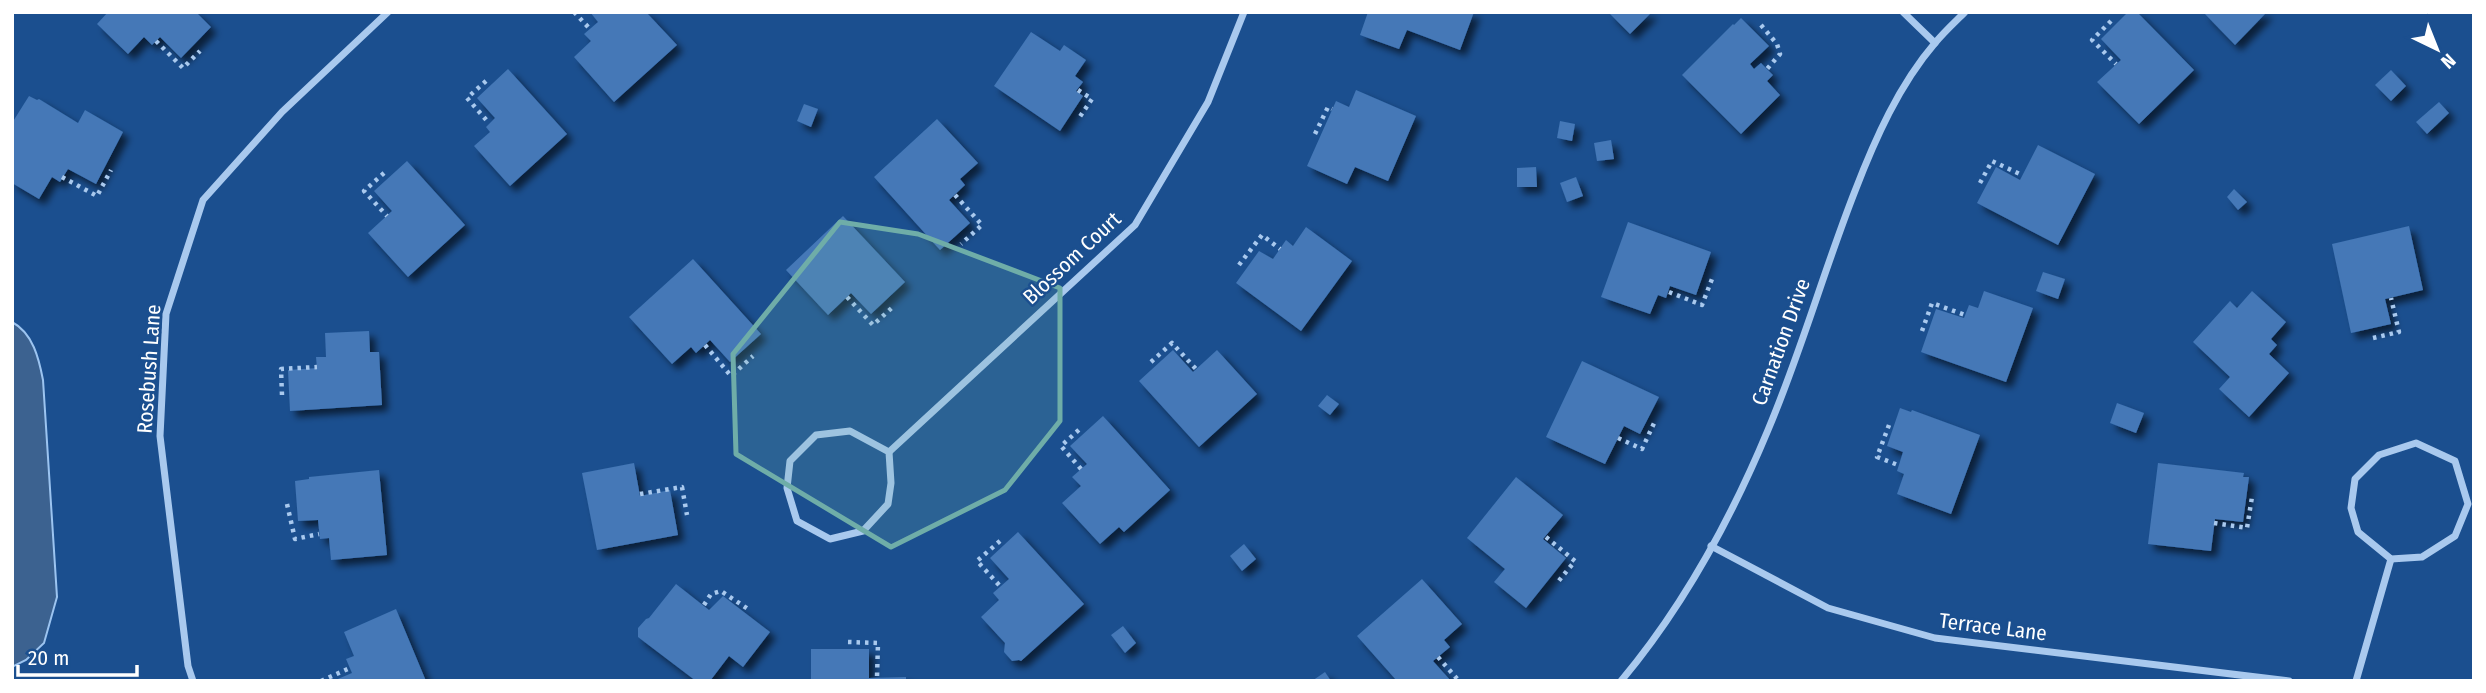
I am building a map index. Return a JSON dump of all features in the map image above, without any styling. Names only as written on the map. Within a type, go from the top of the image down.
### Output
[{"type":"street","name":"Rosebush Lane","points":[[193,681],[188,666],[160,436],[166,314],[203,200],[282,112],[388,12]]},
{"type":"street","name":"Blossom Court","points":[[889,452],[1135,225],[1208,102],[1244,12]]},
{"type":"street","points":[[1903,12],[1935,43]]},
{"type":"street","name":"Carnation Drive","points":[[1621,681],[1656,635],[1740,496],[1769,429],[1866,162],[1906,83],[1935,43],[1965,12]]},
{"type":"street","points":[[850,431],[889,452],[891,483],[888,504],[863,531],[830,539],[797,521],[787,488],[790,461],[816,435],[850,431]]},
{"type":"street","points":[[2416,443],[2455,461],[2469,504],[2455,536],[2422,558],[2391,559],[2358,532],[2351,508],[2356,479],[2379,456],[2416,443]]},
{"type":"street","name":"Terrace Lane","points":[[1711,546],[1828,608],[1935,638],[2289,681]]},
{"type":"street","points":[[2356,681],[2391,559]]},
{"type":"path","points":[[574,12],[590,29]]},
{"type":"path","points":[[2111,21],[2092,40],[2116,64]]},
{"type":"path","points":[[1761,25],[1777,44],[1780,54],[1767,69]]},
{"type":"path","points":[[156,41],[183,68],[200,51]]},
{"type":"path","points":[[486,81],[467,98],[489,123]]},
{"type":"path","points":[[1078,90],[1092,99],[1079,118]]},
{"type":"path","points":[[1315,134],[1328,107],[1332,109]]},
{"type":"path","points":[[1980,183],[1992,161],[2022,175]]},
{"type":"path","points":[[62,177],[97,196],[111,170]]},
{"type":"path","points":[[384,173],[364,191],[387,216]]},
{"type":"path","points":[[955,195],[982,225],[961,244]]},
{"type":"path","points":[[1239,265],[1262,235],[1280,249]]},
{"type":"path","points":[[1668,292],[1702,305],[1712,279]]},
{"type":"path","points":[[847,297],[873,325],[895,305]]},
{"type":"path","points":[[2373,338],[2399,332],[2391,298]]},
{"type":"path","points":[[1923,331],[1932,303],[1965,315]]},
{"type":"path","points":[[1151,362],[1172,343],[1196,369]]},
{"type":"path","points":[[705,345],[732,376],[753,356]]},
{"type":"path","points":[[282,395],[281,369],[317,367]]},
{"type":"path","points":[[1618,438],[1642,449],[1657,419]]},
{"type":"path","points":[[1889,425],[1877,457],[1898,465]]},
{"type":"path","points":[[1081,469],[1061,446],[1082,427]]},
{"type":"path","points":[[640,495],[682,487],[687,514]]},
{"type":"path","points":[[2214,523],[2247,528],[2252,498]]},
{"type":"path","points":[[287,504],[296,539],[319,534]]},
{"type":"path","points":[[1546,537],[1575,561],[1557,583]]},
{"type":"path","points":[[1000,541],[978,561],[1000,586]]},
{"type":"path","points":[[704,605],[711,594],[720,591],[748,609]]},
{"type":"path","points":[[848,642],[878,643],[877,677]]},
{"type":"path","points":[[1438,657],[1459,681]]},
{"type":"path","points":[[321,681],[350,668]]},
{"type":"highlighted area","points":[[840,222],[918,234],[1060,288],[1060,421],[1005,490],[891,547],[736,454],[733,354]]},
{"type":"water","points":[[12,322],[30,340],[43,380],[57,597],[44,643],[26,660],[12,667]]},
{"type":"building","points":[[108,12],[196,12],[211,27],[181,58],[160,37],[152,45],[144,37],[128,54],[97,24]]},
{"type":"building","points":[[590,12],[646,12],[677,45],[614,102],[574,57],[591,41],[584,34],[598,22]]},
{"type":"building","points":[[1368,12],[1474,12],[1460,50],[1407,30],[1399,49],[1360,35]]},
{"type":"building","points":[[1608,12],[1652,12],[1630,34]]},
{"type":"building","points":[[2128,12],[2137,12],[2194,70],[2139,124],[2097,82],[2121,60],[2101,39]]},
{"type":"building","points":[[2203,12],[2267,12],[2235,45]]},
{"type":"building","points":[[1741,18],[1769,46],[1750,64],[1754,69],[1761,63],[1773,75],[1767,81],[1780,95],[1741,134],[1682,75]]},
{"type":"building","points":[[1031,32],[1060,51],[1064,45],[1086,60],[1075,76],[1083,82],[1076,91],[1083,96],[1060,131],[994,86]]},
{"type":"building","points":[[508,69],[567,134],[510,186],[474,146],[490,132],[486,127],[495,118],[477,98]]},
{"type":"building","points":[[2391,70],[2406,86],[2391,101],[2375,85]]},
{"type":"building","points":[[1356,90],[1416,116],[1388,181],[1355,167],[1347,184],[1307,166],[1336,101],[1349,107]]},
{"type":"building","points":[[29,96],[39,99],[78,123],[85,110],[123,132],[96,184],[68,169],[60,182],[52,177],[39,199],[12,183],[12,123]]},
{"type":"building","points":[[2439,102],[2449,113],[2427,134],[2416,122]]},
{"type":"building","points":[[804,104],[818,109],[811,127],[797,121]]},
{"type":"building","points":[[937,119],[978,163],[960,179],[965,185],[949,200],[970,223],[940,250],[874,177]]},
{"type":"building","points":[[1560,121],[1575,124],[1572,141],[1557,138]]},
{"type":"building","points":[[1611,140],[1614,159],[1597,161],[1594,143]]},
{"type":"building","points":[[2038,145],[2095,174],[2058,245],[1977,203],[1996,167],[2020,180]]},
{"type":"building","points":[[407,161],[465,225],[408,277],[368,233],[392,211],[374,191]]},
{"type":"building","points":[[1536,167],[1537,187],[1517,187],[1517,168]]},
{"type":"building","points":[[1576,177],[1583,196],[1567,202],[1560,183]]},
{"type":"building","points":[[2234,189],[2247,202],[2238,210],[2227,197]]},
{"type":"building","points":[[843,216],[905,282],[871,314],[851,293],[828,315],[786,270]]},
{"type":"building","points":[[1628,222],[1711,252],[1696,295],[1670,286],[1666,298],[1658,295],[1650,314],[1601,297]]},
{"type":"building","points":[[2409,226],[2423,290],[2385,299],[2391,324],[2351,333],[2332,244]]},
{"type":"building","points":[[1306,227],[1352,261],[1301,331],[1236,283],[1259,251],[1273,259],[1286,240],[1293,246]]},
{"type":"building","points":[[693,259],[761,334],[730,362],[710,340],[696,353],[691,347],[672,364],[629,317]]},
{"type":"building","points":[[2043,272],[2065,279],[2058,299],[2036,291]]},
{"type":"building","points":[[1984,291],[2033,308],[2006,382],[1921,352],[1936,309],[1964,318],[1969,305],[1978,308]]},
{"type":"building","points":[[2252,291],[2286,322],[2271,339],[2277,345],[2269,354],[2289,373],[2249,417],[2219,389],[2230,377],[2193,342],[2230,301],[2237,308]]},
{"type":"building","points":[[369,331],[370,352],[379,352],[382,405],[290,411],[288,370],[317,368],[316,357],[326,357],[325,333]]},
{"type":"building","points":[[1173,350],[1193,372],[1217,350],[1257,394],[1199,447],[1139,381]]},
{"type":"building","points":[[1582,361],[1659,397],[1640,434],[1624,426],[1605,464],[1546,437]]},
{"type":"building","points":[[1327,395],[1339,404],[1330,415],[1318,406]]},
{"type":"building","points":[[2117,403],[2144,413],[2136,433],[2110,423]]},
{"type":"building","points":[[1900,408],[1980,435],[1951,514],[1897,494],[1904,474],[1897,471],[1903,452],[1887,446]]},
{"type":"building","points":[[1103,416],[1170,490],[1124,532],[1119,527],[1100,544],[1062,503],[1081,486],[1072,477],[1087,464],[1070,446]]},
{"type":"building","points":[[634,463],[640,496],[670,490],[678,535],[597,550],[582,473]]},
{"type":"building","points":[[2158,463],[2244,473],[2243,477],[2249,477],[2243,522],[2215,519],[2211,551],[2148,544]]},
{"type":"building","points":[[379,470],[387,555],[331,560],[329,538],[320,539],[318,520],[298,521],[295,481],[309,477]]},
{"type":"building","points":[[1516,477],[1563,515],[1543,539],[1566,558],[1526,608],[1494,582],[1505,569],[1467,538]]},
{"type":"building","points":[[1018,532],[1084,604],[1021,661],[1012,661],[1004,652],[1005,643],[981,617],[999,600],[993,593],[1009,579],[990,558]]},
{"type":"building","points":[[1244,544],[1256,559],[1242,571],[1230,556]]},
{"type":"building","points":[[1422,579],[1462,624],[1444,640],[1450,647],[1433,661],[1451,681],[1397,681],[1357,636]]},
{"type":"building","points":[[676,584],[709,610],[723,596],[770,632],[743,667],[729,656],[710,681],[696,681],[638,637],[638,628]]},
{"type":"building","points":[[396,609],[426,681],[333,681],[352,673],[346,659],[354,656],[344,632]]},
{"type":"building","points":[[1123,626],[1136,643],[1125,653],[1111,635]]},
{"type":"building","points":[[811,649],[869,649],[869,678],[906,677],[906,681],[811,681]]},
{"type":"building","points":[[1325,672],[1331,681],[1312,681]]}]
